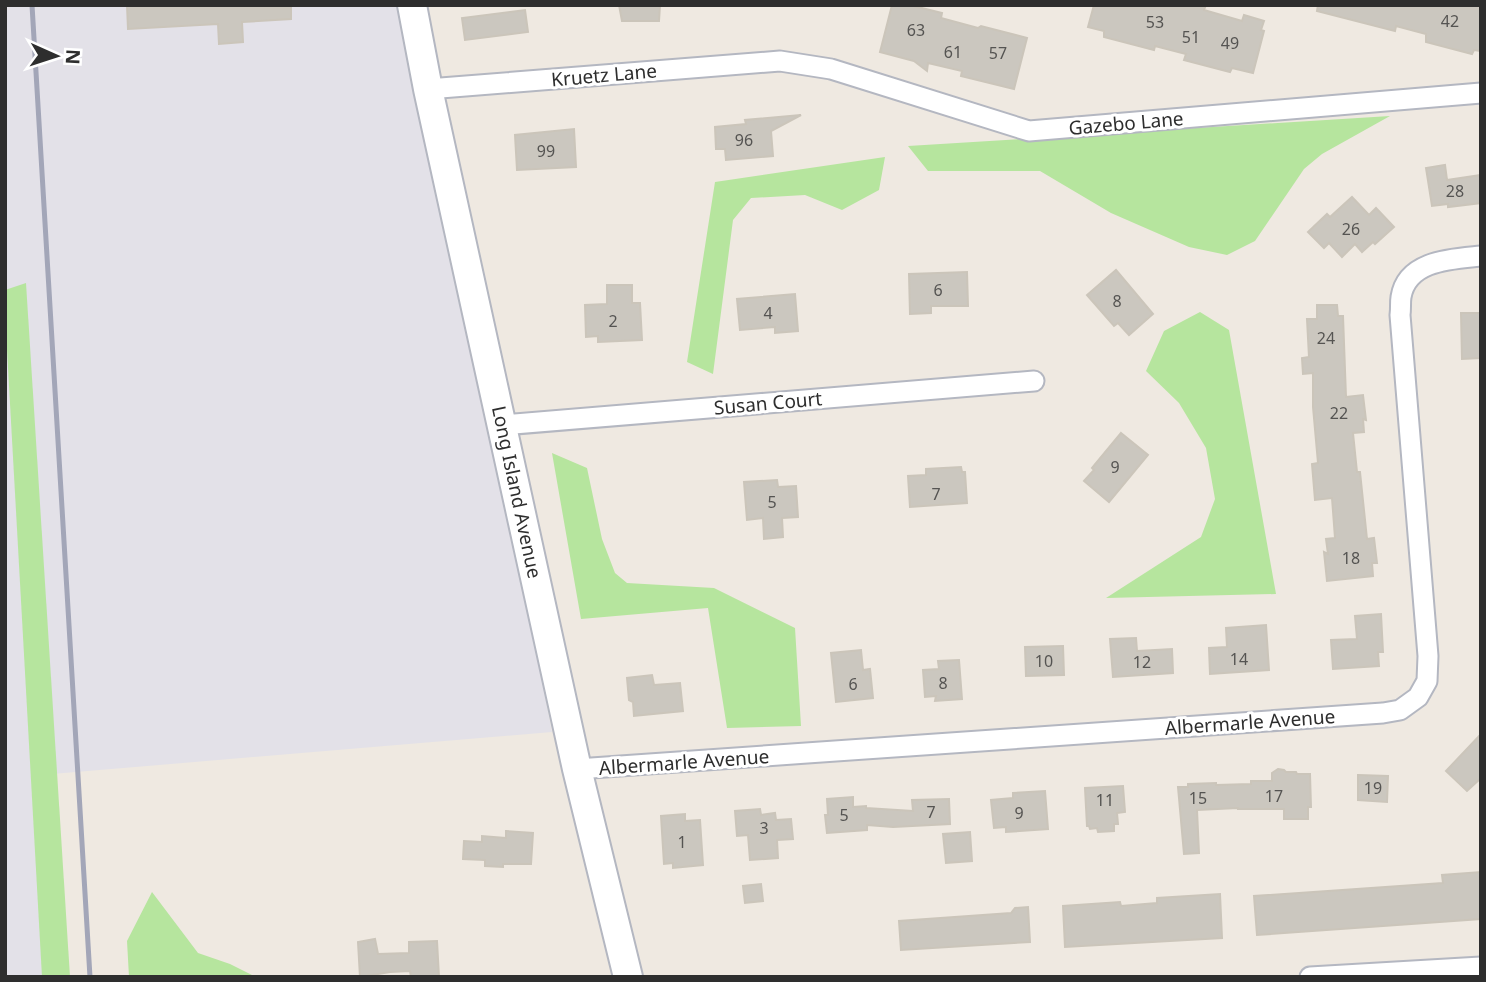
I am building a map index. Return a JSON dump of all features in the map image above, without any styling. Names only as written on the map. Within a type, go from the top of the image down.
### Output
[{"type":"street","name":"Long Island Avenue","points":[[412,5],[428,89],[578,769],[628,977]]},
{"type":"street","name":"Kruetz Lane","points":[[428,89],[780,61]]},
{"type":"street","name":"Gazebo Lane","points":[[780,61],[831,69],[1029,131],[1481,93]]},
{"type":"street","name":"Albermarle Avenue","points":[[578,769],[1399,710],[1418,697],[1426,681],[1428,656],[1401,295],[1410,278],[1425,265],[1442,260],[1481,256]]},
{"type":"street","name":"Susan Court","points":[[503,425],[1034,381]]},
{"type":"street","points":[[1310,977],[1475,970]]},
{"type":"shaded area","points":[[5,5],[414,5],[552,732],[40,775],[52,977],[5,977]]},
{"type":"green space","points":[[1390,116],[1322,154],[1304,169],[1255,241],[1227,255],[1189,247],[1111,213],[1040,171],[928,171],[908,146]]},
{"type":"green space","points":[[885,157],[879,190],[842,210],[805,195],[751,198],[733,220],[713,374],[687,362],[715,182]]},
{"type":"green space","points":[[26,283],[70,977],[42,977],[5,314],[5,290]]},
{"type":"green space","points":[[1200,312],[1229,330],[1276,594],[1106,598],[1201,537],[1215,499],[1206,448],[1179,403],[1146,371],[1164,331]]},
{"type":"green space","points":[[552,453],[587,468],[602,539],[615,573],[627,583],[714,588],[795,628],[801,726],[727,728],[708,608],[581,619]]},
{"type":"green space","points":[[152,892],[198,953],[256,977],[129,977],[127,941]]},
{"type":"building","points":[[127,5],[291,5],[291,19],[242,22],[243,42],[219,44],[218,24],[128,29]]},
{"type":"building","points":[[619,5],[660,5],[659,21],[622,21]]},
{"type":"building","points":[[892,5],[910,5],[942,13],[941,18],[1027,38],[1014,89],[961,76],[962,71],[928,63],[927,71],[914,61],[880,52]]},
{"type":"building","points":[[1094,5],[1206,5],[1204,10],[1242,21],[1244,15],[1264,21],[1253,73],[1232,68],[1230,72],[1184,60],[1186,54],[1155,46],[1154,50],[1104,37],[1104,31],[1088,27]]},
{"type":"building","points":[[1318,5],[1481,5],[1481,51],[1474,50],[1472,54],[1426,42],[1426,34],[1396,26],[1395,31],[1317,11]]},
{"type":"building","points":[[525,10],[528,32],[465,40],[462,18]]},
{"type":"building","points":[[801,115],[771,131],[773,156],[726,160],[725,149],[716,149],[715,127],[746,124],[745,120]]},
{"type":"building","points":[[574,129],[576,167],[517,170],[515,135]]},
{"type":"building","points":[[1445,165],[1447,180],[1481,175],[1481,203],[1432,206],[1426,168]]},
{"type":"building","points":[[1352,197],[1369,215],[1376,208],[1394,227],[1362,252],[1355,244],[1342,257],[1329,243],[1324,248],[1308,232],[1327,214],[1330,217]]},
{"type":"building","points":[[1116,270],[1153,314],[1129,335],[1118,323],[1114,326],[1087,295]]},
{"type":"building","points":[[967,272],[968,306],[931,306],[931,313],[910,314],[909,274]]},
{"type":"building","points":[[607,285],[632,285],[632,303],[640,303],[642,340],[598,342],[598,336],[586,337],[585,305],[607,304]]},
{"type":"building","points":[[795,294],[798,331],[775,333],[775,327],[740,330],[737,299]]},
{"type":"building","points":[[1317,305],[1337,305],[1338,316],[1343,316],[1346,397],[1363,395],[1366,420],[1363,419],[1364,432],[1353,433],[1367,539],[1374,538],[1377,563],[1372,563],[1373,576],[1327,581],[1324,552],[1328,554],[1326,539],[1335,538],[1332,498],[1315,500],[1312,464],[1318,463],[1313,373],[1303,374],[1302,358],[1309,357],[1307,319],[1317,319]]},
{"type":"building","points":[[1461,313],[1481,313],[1481,358],[1462,359]]},
{"type":"building","points":[[1121,433],[1148,455],[1109,502],[1084,481]]},
{"type":"building","points":[[961,467],[962,472],[965,472],[967,503],[910,507],[908,476],[926,475],[926,469]]},
{"type":"building","points":[[777,480],[778,487],[796,486],[798,517],[782,518],[783,537],[764,539],[763,518],[747,520],[744,482]]},
{"type":"building","points":[[1381,614],[1383,652],[1378,652],[1379,666],[1333,669],[1331,640],[1357,639],[1355,616]]},
{"type":"building","points":[[1266,625],[1269,670],[1210,674],[1209,648],[1227,647],[1226,628]]},
{"type":"building","points":[[1136,638],[1137,651],[1172,649],[1173,673],[1113,677],[1110,639]]},
{"type":"building","points":[[1063,646],[1064,675],[1026,676],[1025,647]]},
{"type":"building","points":[[861,650],[863,670],[870,669],[873,698],[836,702],[831,653]]},
{"type":"building","points":[[959,660],[962,699],[935,701],[936,696],[925,697],[923,670],[939,669],[938,661]]},
{"type":"building","points":[[652,675],[654,685],[680,683],[683,711],[634,716],[627,678]]},
{"type":"building","points":[[1481,734],[1481,778],[1467,791],[1446,771]]},
{"type":"building","points":[[1278,769],[1310,774],[1311,807],[1308,807],[1308,819],[1284,819],[1284,809],[1197,810],[1199,853],[1184,854],[1178,787],[1188,787],[1188,784],[1251,784],[1251,781],[1272,781],[1272,773]]},
{"type":"building","points":[[1358,775],[1388,776],[1387,802],[1358,800]]},
{"type":"building","points":[[1123,786],[1125,812],[1117,813],[1118,824],[1114,824],[1114,831],[1098,832],[1097,828],[1090,829],[1087,826],[1085,788]]},
{"type":"building","points":[[1045,791],[1048,829],[1006,832],[1006,827],[994,828],[991,800],[1013,798],[1013,793]]},
{"type":"building","points":[[853,797],[853,807],[913,811],[912,800],[949,799],[950,824],[893,827],[867,825],[867,830],[827,833],[827,799]]},
{"type":"building","points":[[760,809],[761,815],[775,813],[776,820],[791,819],[793,839],[777,840],[778,858],[750,860],[748,835],[737,836],[735,811]]},
{"type":"building","points":[[685,814],[685,821],[700,820],[703,865],[673,868],[673,863],[664,864],[661,816]]},
{"type":"building","points":[[506,831],[533,833],[531,864],[485,866],[485,860],[463,859],[464,841],[482,842],[482,836],[506,838]]},
{"type":"building","points":[[970,832],[972,861],[946,863],[943,834]]},
{"type":"building","points":[[1481,872],[1481,919],[1257,935],[1254,896],[1443,883],[1442,875]]},
{"type":"building","points":[[761,884],[763,901],[745,903],[743,886]]},
{"type":"building","points":[[1220,894],[1222,938],[1065,947],[1063,906],[1120,902],[1121,906],[1157,903],[1157,898]]},
{"type":"building","points":[[1028,907],[1030,942],[901,950],[899,921],[1011,913],[1015,908]]},
{"type":"building","points":[[375,939],[378,954],[409,953],[409,942],[437,941],[439,977],[411,977],[410,971],[360,977],[358,942]]},
{"type":"railway","points":[[32,5],[90,977]]}]
